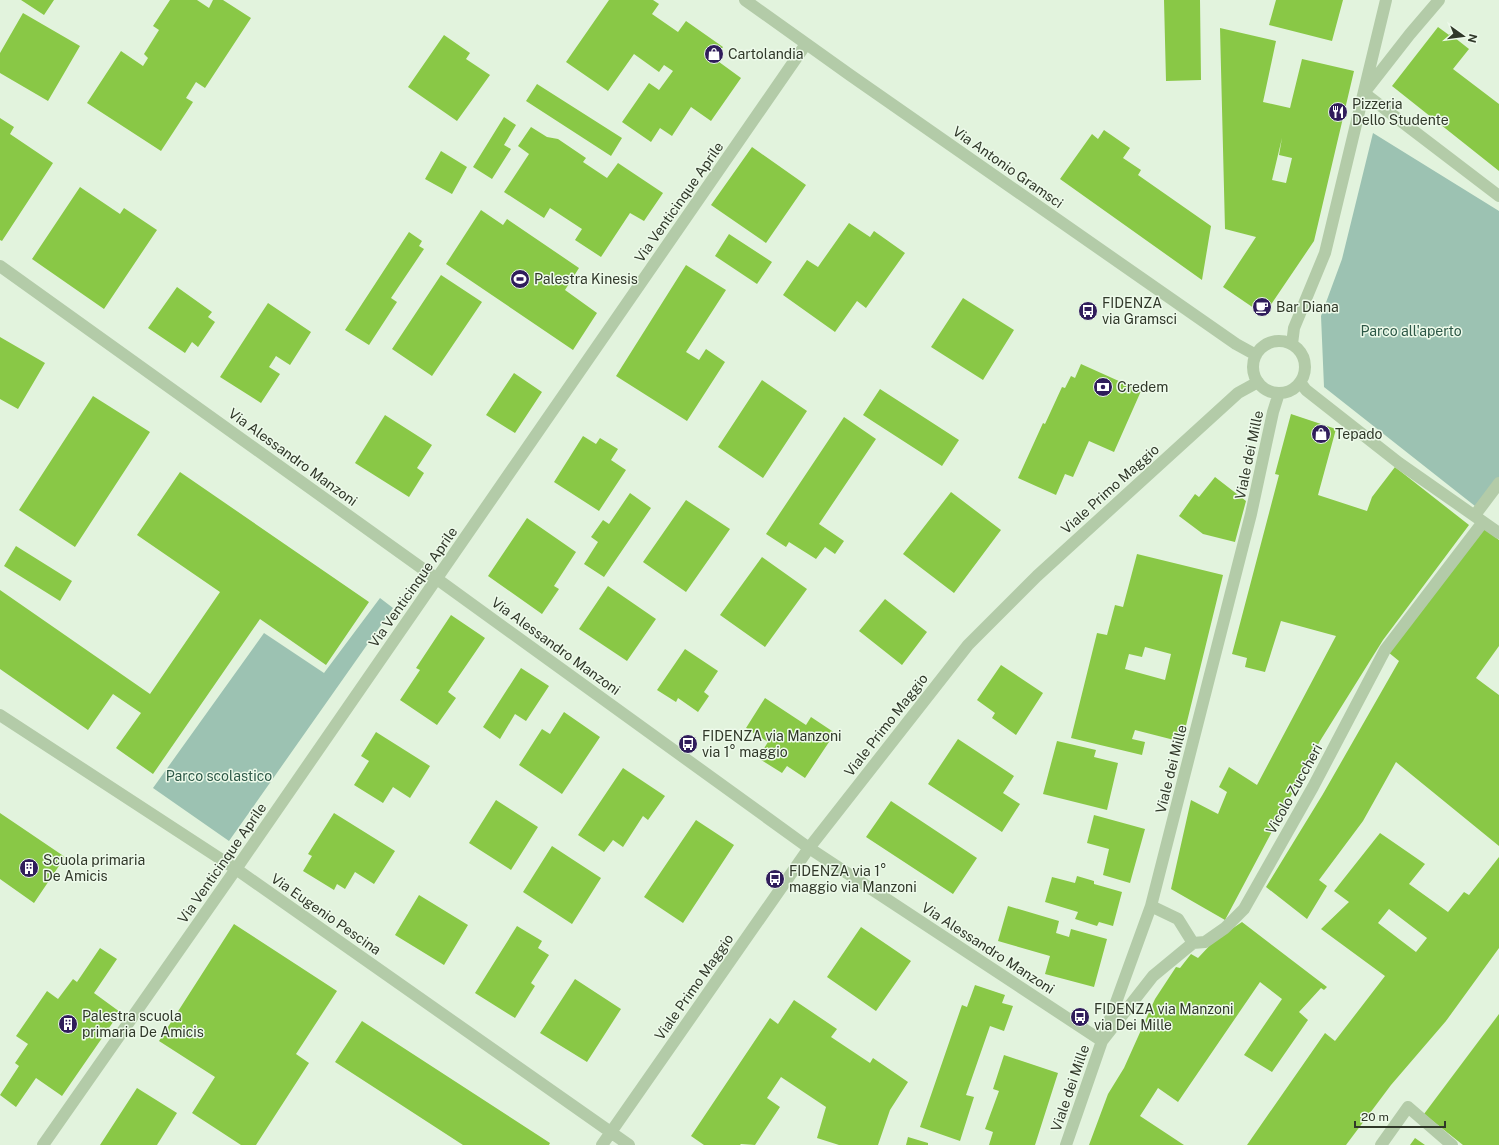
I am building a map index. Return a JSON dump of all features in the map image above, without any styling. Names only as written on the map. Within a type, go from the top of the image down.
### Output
[{"type":"street","name":"Via Antonio Gramsci","points":[[745,0],[1236,344],[1256,355]]},
{"type":"street","points":[[1292,344],[1294,328],[1325,253],[1386,0]]},
{"type":"street","points":[[1364,93],[1410,34],[1439,0]]},
{"type":"street","name":"Via Venticinque Aprile","points":[[43,1145],[437,579],[806,44]]},
{"type":"street","points":[[1364,93],[1499,196]]},
{"type":"street","name":"Via Alessandro Manzoni","points":[[0,266],[809,848],[1102,1041]]},
{"type":"street","points":[[1283,341],[1292,344],[1300,350],[1305,360],[1305,371],[1300,382],[1291,390],[1279,393],[1267,390],[1258,382],[1254,373],[1256,355],[1263,347],[1272,342],[1283,341]]},
{"type":"street","name":"Viale Primo Maggio","points":[[602,1145],[809,848],[968,644],[1037,576],[1232,398],[1242,390],[1258,382]]},
{"type":"street","points":[[1300,382],[1306,390],[1400,463],[1499,533]]},
{"type":"street","name":"Viale dei Mille","points":[[1066,1145],[1151,906],[1252,514],[1273,412],[1279,393]]},
{"type":"street","name":"Vicolo Zuccheri","points":[[1102,1041],[1153,976],[1193,943],[1205,942],[1225,928],[1244,909],[1313,787],[1385,650],[1479,518],[1499,483]]},
{"type":"street","name":"Via Eugenio Pescina","points":[[0,715],[236,869],[629,1145]]},
{"type":"street","points":[[1151,906],[1178,919],[1193,943]]},
{"type":"street","points":[[1381,1145],[1408,1107],[1452,1145]]},
{"type":"green space","name":"Parco all'aperto","points":[[1373,133],[1499,211],[1499,483],[1480,510],[1324,387],[1321,316],[1342,259]]},
{"type":"green space","name":"Parco scolastico","points":[[380,598],[393,608],[229,841],[153,788],[264,633],[324,673]]},
{"type":"building","points":[[21,0],[54,0],[44,15]]},
{"type":"building","points":[[170,0],[197,0],[209,8],[213,0],[223,0],[251,18],[205,88],[196,82],[186,98],[193,102],[161,151],[87,103],[121,51],[143,66],[148,58],[144,54],[159,30],[153,26]]},
{"type":"building","points":[[609,0],[653,0],[659,4],[652,14],[678,32],[686,21],[723,47],[715,59],[741,78],[711,121],[691,107],[672,136],[660,128],[651,142],[622,122],[649,83],[659,90],[673,71],[664,65],[659,72],[634,54],[608,91],[566,62]]},
{"type":"building","points":[[1164,0],[1200,0],[1201,80],[1166,81]]},
{"type":"building","points":[[1276,0],[1343,0],[1332,41],[1269,25]]},
{"type":"building","points":[[23,13],[80,46],[48,101],[0,73],[0,53]]},
{"type":"building","points":[[1438,27],[1449,35],[1450,34],[1469,49],[1453,69],[1499,104],[1499,171],[1392,86]]},
{"type":"building","points":[[1220,28],[1276,41],[1263,102],[1290,108],[1302,59],[1354,71],[1314,241],[1264,315],[1223,287],[1256,237],[1225,229]],"holes":[[[1282,138],[1279,155],[1292,158],[1286,183],[1272,180]]]},
{"type":"building","points":[[444,35],[470,53],[466,59],[490,75],[457,121],[408,87]]},
{"type":"building","points":[[537,84],[622,138],[611,156],[526,101]]},
{"type":"building","points":[[504,117],[516,125],[504,145],[511,149],[492,179],[473,167]]},
{"type":"building","points":[[0,118],[14,127],[10,134],[53,163],[2,241],[0,240]]},
{"type":"building","points":[[531,127],[547,137],[558,139],[586,158],[583,162],[607,178],[618,163],[663,193],[644,221],[630,213],[601,257],[575,240],[582,229],[550,208],[544,218],[504,192],[529,154],[518,146]]},
{"type":"building","points":[[1104,130],[1130,148],[1123,158],[1141,170],[1138,175],[1211,226],[1202,280],[1060,179],[1092,134],[1098,139]]},
{"type":"building","points":[[752,147],[806,185],[766,243],[711,205]]},
{"type":"building","points":[[441,151],[467,167],[452,194],[425,179]]},
{"type":"building","points":[[80,187],[120,214],[124,208],[157,230],[104,309],[32,259]]},
{"type":"building","name":"Palestra Kinesis","points":[[481,210],[503,225],[507,219],[579,268],[565,290],[597,313],[573,350],[446,264]]},
{"type":"building","points":[[849,223],[870,237],[874,231],[905,253],[866,308],[857,301],[835,332],[783,295],[807,260],[818,267]]},
{"type":"building","points":[[409,232],[422,241],[419,246],[424,249],[391,298],[397,302],[369,345],[345,330]]},
{"type":"building","points":[[729,234],[772,262],[757,284],[715,256]]},
{"type":"building","points":[[686,265],[726,290],[686,352],[699,360],[706,349],[725,362],[687,421],[616,376]]},
{"type":"building","points":[[441,275],[482,302],[432,376],[392,349]]},
{"type":"building","points":[[177,287],[212,312],[208,317],[215,322],[198,347],[192,342],[185,353],[148,328]]},
{"type":"building","points":[[963,298],[1014,330],[983,380],[931,347]]},
{"type":"building","points":[[268,303],[311,332],[290,365],[276,356],[269,367],[280,374],[261,403],[220,377]]},
{"type":"building","points":[[0,337],[45,363],[18,409],[0,399]]},
{"type":"building","points":[[1081,364],[1141,391],[1114,452],[1089,441],[1073,477],[1065,474],[1056,495],[1018,478],[1043,423],[1045,424],[1062,387],[1065,388],[1071,376],[1075,378]]},
{"type":"building","points":[[514,373],[542,392],[515,433],[486,415]]},
{"type":"building","points":[[762,380],[807,411],[763,478],[718,447]]},
{"type":"building","points":[[880,389],[959,440],[942,466],[863,415]]},
{"type":"building","points":[[93,396],[150,432],[75,547],[19,510]]},
{"type":"building","points":[[1291,414],[1336,429],[1318,495],[1367,511],[1372,497],[1395,467],[1469,525],[1383,640],[1320,741],[1225,920],[1171,889],[1191,800],[1218,814],[1227,792],[1219,787],[1229,767],[1257,785],[1336,636],[1281,621],[1265,672],[1245,667],[1247,658],[1232,654],[1279,475],[1275,474]]},
{"type":"building","points":[[385,415],[432,445],[417,468],[424,473],[409,497],[355,463]]},
{"type":"building","points":[[844,417],[876,439],[819,524],[844,541],[835,554],[825,547],[816,559],[789,542],[786,547],[766,534]]},
{"type":"building","points":[[583,436],[596,444],[600,438],[618,449],[611,460],[626,470],[599,511],[554,482]]},
{"type":"building","points":[[180,472],[369,602],[326,665],[260,619],[153,774],[116,748],[141,713],[113,694],[88,730],[0,669],[0,590],[150,694],[220,592],[137,535]]},
{"type":"building","points":[[1215,477],[1246,501],[1235,542],[1203,534],[1179,516],[1195,494],[1199,497]]},
{"type":"building","points":[[951,492],[1001,530],[954,593],[903,554]]},
{"type":"building","points":[[630,493],[651,508],[604,577],[584,564],[598,542],[591,537],[603,520],[609,524]]},
{"type":"building","points":[[686,500],[730,529],[686,592],[643,562]]},
{"type":"building","points":[[527,518],[576,552],[554,586],[559,589],[542,614],[488,576]]},
{"type":"building","points":[[1484,528],[1499,540],[1499,646],[1476,678],[1499,695],[1499,846],[1396,762],[1363,821],[1319,880],[1327,886],[1307,919],[1266,887],[1323,794],[1399,661],[1388,652]]},
{"type":"building","points":[[16,546],[72,581],[60,601],[4,566]]},
{"type":"building","points":[[1137,554],[1223,575],[1182,742],[1135,730],[1132,739],[1145,742],[1142,755],[1071,738],[1097,633],[1107,635],[1115,605],[1123,607]],"holes":[[[1145,647],[1171,654],[1165,680],[1125,669],[1129,654],[1142,657]]]},
{"type":"building","points":[[762,557],[807,589],[765,647],[720,615]]},
{"type":"building","points":[[608,586],[656,619],[627,661],[579,629]]},
{"type":"building","points":[[885,599],[927,632],[902,665],[859,631]]},
{"type":"building","points":[[451,615],[485,638],[448,692],[456,698],[437,725],[400,700],[420,670],[416,668]]},
{"type":"building","points":[[685,649],[718,671],[704,692],[709,696],[698,712],[678,698],[676,702],[657,690]]},
{"type":"building","points":[[1001,665],[1043,693],[1016,735],[992,718],[995,713],[977,700]]},
{"type":"building","points":[[521,668],[549,686],[526,721],[515,714],[500,739],[483,727]]},
{"type":"building","points":[[765,698],[806,725],[811,717],[835,733],[805,778],[787,766],[782,773],[758,758],[768,742],[746,728]]},
{"type":"building","points":[[564,712],[600,737],[562,794],[519,765],[542,729],[550,734]]},
{"type":"building","points":[[376,732],[430,766],[410,798],[393,787],[383,803],[354,785],[369,761],[361,756]]},
{"type":"building","points":[[958,739],[1014,776],[1003,793],[1020,804],[1002,832],[928,784]]},
{"type":"building","points":[[1057,741],[1096,750],[1094,757],[1118,763],[1107,810],[1043,794]]},
{"type":"building","points":[[623,768],[665,796],[648,820],[643,816],[623,847],[613,840],[604,852],[578,835]]},
{"type":"building","points":[[496,800],[538,827],[511,870],[469,843]]},
{"type":"building","points":[[891,801],[977,858],[953,894],[866,837]]},
{"type":"building","name":"Scuola primaria De Amicis","points":[[0,813],[65,857],[34,903],[0,879]]},
{"type":"building","points":[[334,813],[395,851],[374,884],[355,872],[345,889],[337,884],[334,890],[303,871],[312,856],[308,854]]},
{"type":"building","points":[[1094,815],[1145,829],[1130,883],[1103,875],[1109,849],[1087,843]]},
{"type":"building","points":[[696,820],[734,845],[683,923],[644,897]]},
{"type":"building","points":[[1380,833],[1425,864],[1409,884],[1448,912],[1464,892],[1469,895],[1499,857],[1499,948],[1446,1021],[1391,1085],[1346,1145],[1247,1145],[1325,1033],[1335,1041],[1385,976],[1321,929],[1349,902],[1334,891]],"holes":[[[1389,909],[1427,938],[1416,952],[1378,923]]]},
{"type":"building","points":[[552,846],[601,878],[572,924],[523,892]]},
{"type":"building","points":[[1077,876],[1094,881],[1094,884],[1122,892],[1113,926],[1099,922],[1097,926],[1075,919],[1078,912],[1045,902],[1052,877],[1075,883]]},
{"type":"building","points":[[419,895],[468,925],[444,965],[395,935]]},
{"type":"building","points":[[1008,906],[1059,921],[1056,933],[1069,937],[1071,929],[1107,939],[1094,987],[1045,974],[1050,956],[998,941]]},
{"type":"building","points":[[1242,922],[1327,987],[1324,990],[1321,988],[1299,1012],[1308,1020],[1272,1072],[1244,1055],[1282,999],[1260,982],[1178,1102],[1158,1088],[1140,1116],[1184,1145],[1089,1145],[1108,1094],[1124,1068],[1155,999],[1176,967],[1180,968],[1191,954],[1198,958],[1214,941]]},
{"type":"building","points":[[234,924],[337,991],[296,1054],[309,1063],[256,1145],[241,1145],[192,1113],[215,1077],[159,1041]]},
{"type":"building","points":[[517,926],[542,941],[538,948],[549,955],[531,983],[535,986],[515,1018],[475,993]]},
{"type":"building","points":[[861,927],[911,961],[876,1011],[827,977]]},
{"type":"building","name":"Palestra scuola primaria De Amicis","points":[[100,948],[117,959],[94,993],[120,1012],[62,1096],[36,1078],[16,1107],[0,1095],[19,1066],[15,1063],[28,1044],[16,1036],[47,991],[58,999],[73,979],[77,982]]},
{"type":"building","points":[[575,979],[621,1009],[587,1062],[540,1033]]},
{"type":"building","points":[[975,985],[1005,995],[1002,1003],[1013,1006],[1004,1031],[990,1026],[966,1095],[974,1097],[960,1141],[920,1127],[962,1005],[967,1007]]},
{"type":"building","points":[[794,1000],[837,1029],[831,1037],[870,1063],[873,1058],[908,1082],[890,1110],[878,1145],[839,1145],[817,1138],[826,1107],[781,1077],[767,1098],[780,1107],[755,1145],[704,1145],[691,1136],[770,1018],[778,1024]]},
{"type":"building","points":[[1499,1014],[1499,1145],[1463,1145],[1424,1114]]},
{"type":"building","points":[[362,1021],[550,1143],[549,1145],[463,1145],[335,1062]]},
{"type":"building","points":[[1004,1055],[1058,1073],[1035,1145],[989,1145],[993,1132],[985,1129],[999,1091],[993,1089]]},
{"type":"building","points":[[137,1088],[177,1113],[157,1145],[100,1145]]},
{"type":"building","points":[[908,1137],[928,1143],[928,1145],[906,1145]]},
{"type":"building","points":[[1415,1138],[1425,1145],[1410,1145]]},
{"type":"place","name":"Cartolandia","points":[[714,54]]},
{"type":"place","name":"Pizzeria Dello Studente","points":[[1338,112]]},
{"type":"place","name":"Palestra Kinesis","points":[[520,279]]},
{"type":"place","name":"Bar Diana","points":[[1262,307]]},
{"type":"place","name":"FIDENZA via Gramsci","points":[[1088,311]]},
{"type":"place","name":"Credem","points":[[1103,387]]},
{"type":"place","name":"Tepado","points":[[1321,434]]},
{"type":"place","name":"FIDENZA via Manzoni via 1° maggio","points":[[688,744]]},
{"type":"place","name":"Scuola primaria De Amicis","points":[[29,868]]},
{"type":"place","name":"FIDENZA via 1° maggio via Manzoni","points":[[775,879]]},
{"type":"place","name":"FIDENZA via Manzoni via Dei Mille","points":[[1080,1017]]},
{"type":"place","name":"Palestra scuola primaria De Amicis","points":[[68,1024]]}]
